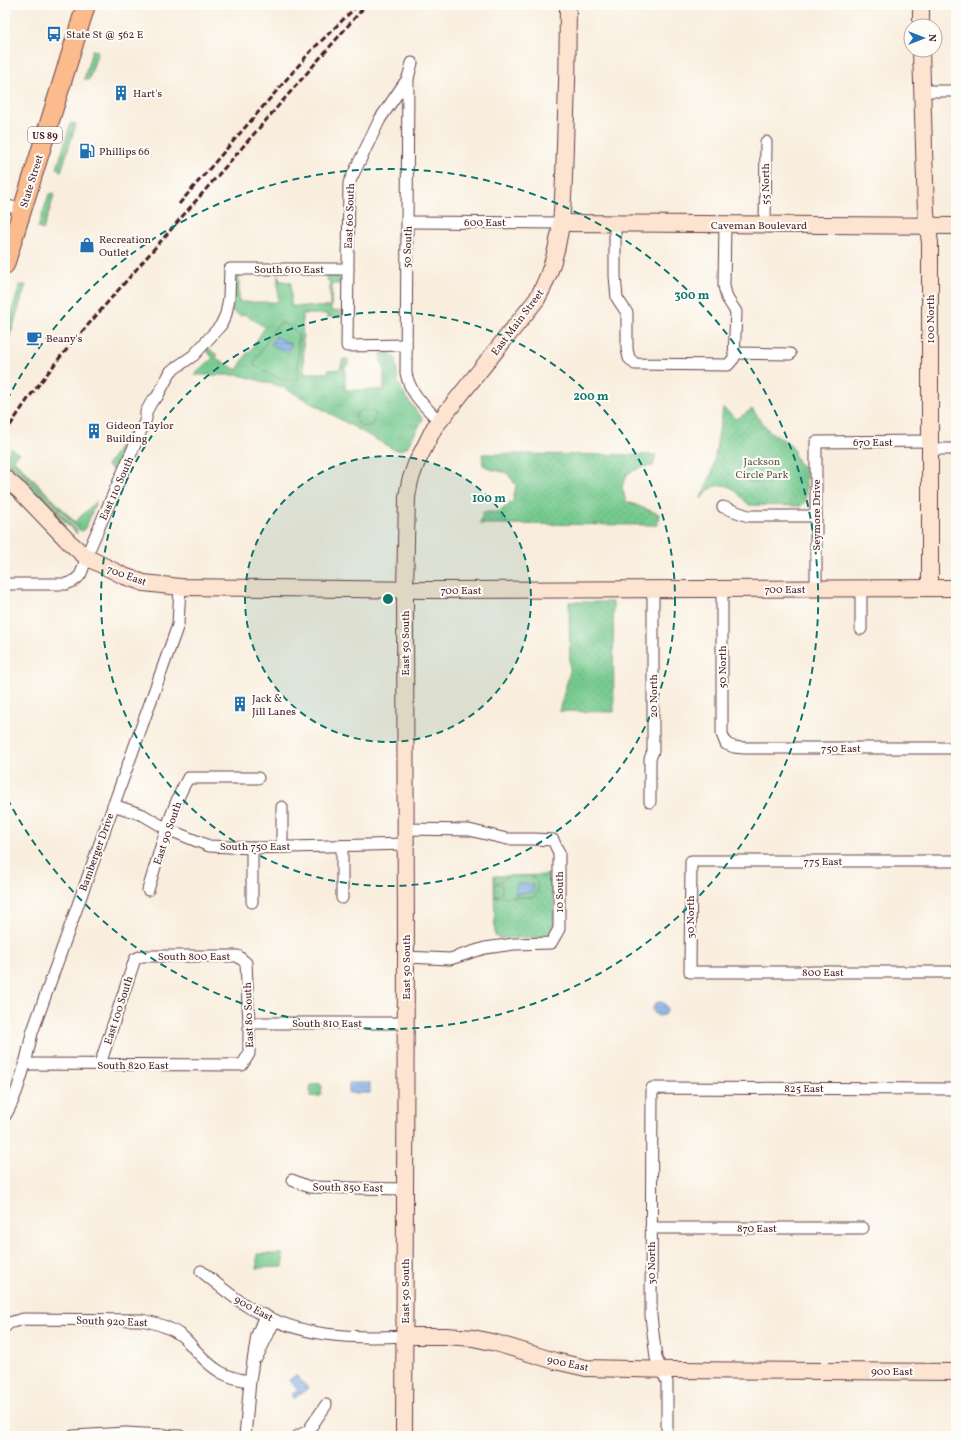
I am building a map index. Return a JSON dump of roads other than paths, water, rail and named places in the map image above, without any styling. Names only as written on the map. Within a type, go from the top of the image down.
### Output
[{"type":"main road","name":"State Street","points":[[5,265],[86,5]]},
{"type":"street","name":"East Main Street","points":[[407,497],[410,481],[416,464],[428,438],[439,421],[537,299],[546,284],[551,270],[562,223],[567,87],[568,5]]},
{"type":"street","points":[[921,5],[921,18]]},
{"type":"street","name":"100 North","points":[[921,58],[926,208],[930,243],[930,588]]},
{"type":"street","name":"50 South","points":[[412,63],[408,78],[406,373],[409,385],[414,395],[439,421]]},
{"type":"street","name":"East 60 South","points":[[406,345],[347,346],[349,183],[380,120],[408,78]]},
{"type":"street","points":[[922,91],[956,91]]},
{"type":"street","name":"55 North","points":[[765,225],[766,142]]},
{"type":"street","points":[[5,205],[22,210]]},
{"type":"street","name":"600 East","points":[[408,222],[562,223]]},
{"type":"street","name":"Caveman Boulevard","points":[[562,223],[956,226]]},
{"type":"street","points":[[615,224],[615,276],[617,298],[626,313],[627,349],[629,358],[635,364],[728,365],[734,356],[736,312],[726,298],[724,286],[725,224]]},
{"type":"street","name":"South 610 East","points":[[230,269],[348,268]]},
{"type":"street","name":"East 110 South","points":[[5,584],[59,584],[72,582],[82,573],[86,557],[146,419],[146,412],[152,401],[157,397],[171,371],[194,355],[221,325],[226,314],[229,298],[230,269]]},
{"type":"street","points":[[734,356],[790,354]]},
{"type":"street","name":"670 East","points":[[816,442],[930,445],[956,449]]},
{"type":"street","name":"Seymore Drive","points":[[816,442],[816,588]]},
{"type":"street","name":"700 East","points":[[5,478],[20,491],[68,542],[86,557],[137,581],[160,585],[180,587],[405,589],[956,588]]},
{"type":"street","name":"East 50 South","points":[[404,1436],[406,1023],[405,589],[407,497]]},
{"type":"street","points":[[722,506],[748,516],[816,516]]},
{"type":"street","name":"Bamberger Drive","points":[[5,1116],[24,1064],[32,1033],[178,625],[180,587]]},
{"type":"street","points":[[861,588],[861,628]]},
{"type":"street","name":"20 North","points":[[650,802],[650,760],[653,751],[653,589]]},
{"type":"street","name":"50 North","points":[[722,589],[722,734],[726,744]]},
{"type":"street","name":"750 East","points":[[726,744],[744,748],[956,748]]},
{"type":"street","name":"East 90 South","points":[[148,890],[167,828],[182,788],[188,778],[258,778]]},
{"type":"street","name":"South 750 East","points":[[113,805],[143,814],[167,828],[209,846],[252,848],[342,846],[470,830],[507,839],[534,838],[553,840]]},
{"type":"street","points":[[282,807],[282,847]]},
{"type":"street","name":"10 South","points":[[406,957],[450,959],[485,948],[514,944],[550,943],[560,928],[559,853],[553,840]]},
{"type":"street","points":[[342,846],[342,898]]},
{"type":"street","points":[[252,848],[252,902]]},
{"type":"street","name":"775 East","points":[[690,861],[956,861]]},
{"type":"street","name":"30 North","points":[[690,861],[690,972]]},
{"type":"street","name":"South 800 East","points":[[139,957],[238,956],[246,963]]},
{"type":"street","name":"East 100 South","points":[[100,1064],[135,959],[139,957]]},
{"type":"street","name":"East 80 South","points":[[242,1065],[249,1054],[246,963]]},
{"type":"street","name":"800 East","points":[[690,972],[956,972]]},
{"type":"street","name":"South 810 East","points":[[249,1022],[406,1023]]},
{"type":"street","name":"South 820 East","points":[[24,1064],[242,1065]]},
{"type":"street","name":"30 North","points":[[652,1088],[651,1316],[656,1358],[667,1382],[667,1436]]},
{"type":"street","name":"825 East","points":[[652,1088],[956,1089]]},
{"type":"street","name":"South 850 East","points":[[292,1180],[309,1187],[405,1188]]},
{"type":"street","name":"870 East","points":[[651,1228],[863,1228]]},
{"type":"street","name":"900 East","points":[[201,1271],[235,1298],[270,1318],[306,1330],[336,1336],[360,1338],[446,1336],[472,1338],[496,1343],[555,1361],[586,1368],[956,1372]]},
{"type":"street","points":[[245,1436],[250,1376],[257,1335],[270,1318]]},
{"type":"street","name":"South 920 East","points":[[5,1327],[9,1323],[23,1319],[142,1320],[174,1331],[184,1338],[206,1362],[220,1372],[235,1379],[250,1376]]},
{"type":"street","points":[[298,1436],[308,1431],[326,1405]]},
{"type":"street","points":[[73,1436],[126,1433],[180,1436]]},
{"type":"water","points":[[276,336],[292,345],[287,353],[271,344]]},
{"type":"water","points":[[517,884],[533,884],[533,892],[519,893],[518,895],[515,895]]},
{"type":"water","points":[[660,1002],[665,1004],[667,1009],[665,1014],[660,1016],[655,1014],[653,1009],[655,1004]]},
{"type":"water","points":[[349,1083],[370,1083],[370,1093],[349,1093]]},
{"type":"water","points":[[296,1375],[308,1388],[300,1395],[298,1393],[298,1396],[294,1398],[292,1396],[293,1393],[298,1391],[289,1380]]},
{"type":"railway","points":[[179,204],[311,51],[358,5]]},
{"type":"railway","points":[[5,433],[30,396],[61,356],[366,5]]},
{"type":"place","name":"State St @ 562 E","points":[[54,34]]},
{"type":"place","name":"Hart's","points":[[121,93]]},
{"type":"place","name":"Phillips 66","points":[[87,151]]},
{"type":"place","name":"Recreation Outlet","points":[[87,245]]},
{"type":"place","name":"Beany's","points":[[34,338]]},
{"type":"place","name":"Gideon Taylor Building","points":[[94,431]]},
{"type":"place","name":"Jack & Jill Lanes","points":[[240,704]]},
{"type":"park label","name":"Jackson Circle Park","points":[[762,467]]}]
